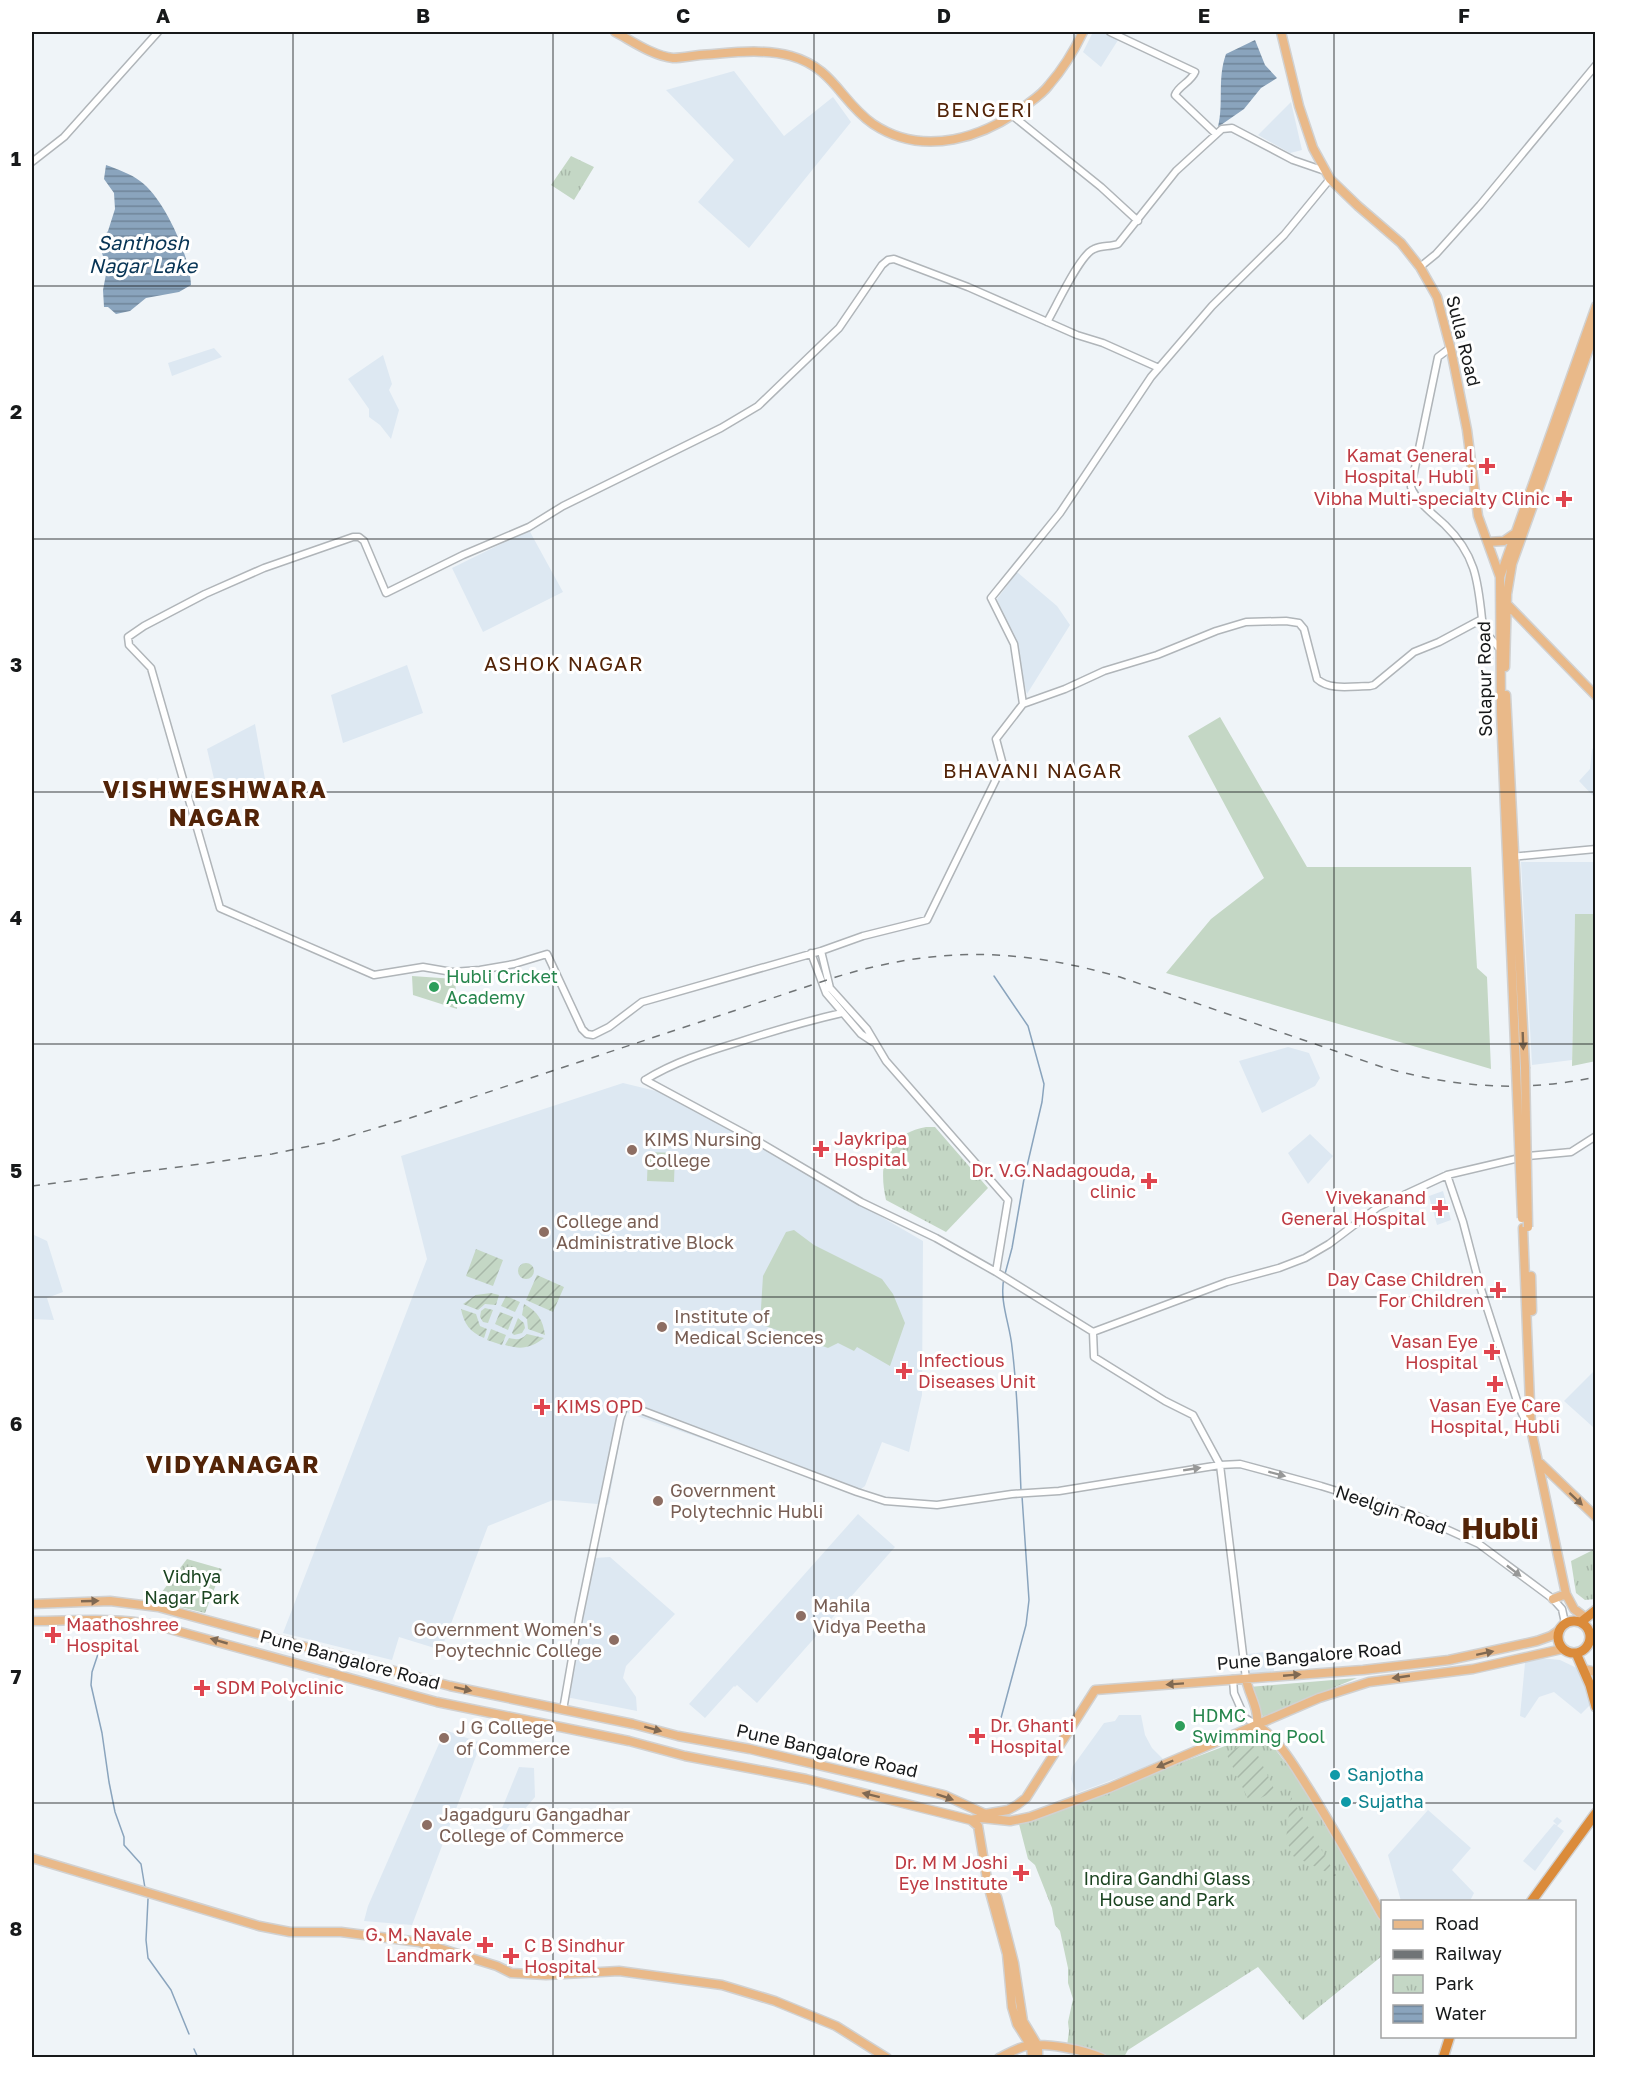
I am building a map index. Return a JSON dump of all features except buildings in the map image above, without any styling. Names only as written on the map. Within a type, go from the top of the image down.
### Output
[{"type":"highway","points":[[1596,1610],[1584,1620],[1565,1623],[1558,1631],[1558,1640],[1562,1648],[1570,1653],[1576,1653],[1587,1646],[1596,1626]]},
{"type":"highway","points":[[1584,1620],[1590,1635]]},
{"type":"highway","points":[[1576,1653],[1596,1707]]},
{"type":"highway","points":[[1532,1900],[1596,1813]]},
{"type":"highway","points":[[1443,2058],[1450,2038]]},
{"type":"main road","points":[[615,32],[651,51],[672,58],[760,52],[780,53],[800,58],[827,75],[872,123],[887,132],[929,142],[950,141],[981,132],[1013,116],[1048,87],[1071,57],[1083,32]]},
{"type":"main road","name":"Sulla Road","points":[[1281,32],[1299,106],[1312,147],[1330,179],[1401,243],[1420,267],[1437,297],[1467,430],[1478,516],[1500,577],[1504,599]]},
{"type":"main road","points":[[1500,577],[1596,306]]},
{"type":"main road","points":[[1596,329],[1512,564],[1504,599],[1596,696]]},
{"type":"main road","points":[[1488,542],[1504,541],[1514,534]]},
{"type":"main road","name":"Solapur Road","points":[[1504,599],[1500,649],[1520,1068],[1525,1227]]},
{"type":"main road","name":"Solapur Road","points":[[1504,599],[1510,857]]},
{"type":"main road","points":[[1525,1227],[1531,1426],[1566,1594],[1574,1609],[1584,1620]]},
{"type":"main road","points":[[1525,1227],[1537,1428],[1534,1437]]},
{"type":"main road","points":[[1539,1463],[1596,1517]]},
{"type":"main road","points":[[1546,1492],[1548,1482],[1556,1481]]},
{"type":"main road","points":[[1553,1599],[1566,1594]]},
{"type":"main road","name":"Pune Bangalore Road","points":[[32,1604],[110,1601],[141,1604],[450,1686],[944,1795],[986,1817],[1010,1821],[1030,1817],[1109,1788],[1319,1698],[1369,1683],[1405,1676],[1473,1669],[1562,1648]]},
{"type":"main road","name":"Pune Bangalore Road","points":[[32,1621],[107,1619],[155,1625],[437,1702],[629,1741],[673,1754],[817,1782],[971,1820],[1008,1810],[1026,1798],[1095,1690],[1363,1670],[1449,1659],[1536,1641],[1558,1631]]},
{"type":"main road","points":[[1583,1669],[1596,1672]]},
{"type":"main road","points":[[1246,1679],[1247,1689],[1258,1714],[1257,1725],[1270,1733],[1294,1766],[1325,1814],[1381,1912]]},
{"type":"main road","points":[[1026,1798],[1024,1805],[1030,1817]]},
{"type":"main road","points":[[982,1839],[986,1817]]},
{"type":"main road","points":[[971,1820],[978,1826],[982,1839],[988,1885],[1007,1954],[1012,2007],[1017,2024],[1038,2058]]},
{"type":"main road","points":[[32,1858],[259,1926],[290,1932],[341,1932],[419,1942],[497,1966],[511,1973],[546,1975],[619,1971],[722,1985],[775,2001],[836,2026],[887,2058]]},
{"type":"main road","points":[[1031,2046],[1032,2058]]},
{"type":"main road","points":[[999,2058],[1031,2046],[1068,2049],[1102,2058]]},
{"type":"street","points":[[32,162],[64,137],[158,32]]},
{"type":"street","points":[[1110,32],[1195,72],[1192,78],[1175,94],[1216,134]]},
{"type":"street","points":[[1420,267],[1450,239],[1480,205],[1596,65]]},
{"type":"street","points":[[1013,116],[1138,221]]},
{"type":"street","points":[[1047,322],[1071,278],[1089,253],[1094,249],[1118,244],[1176,171],[1216,134],[1226,128],[1232,128],[1293,160],[1326,171]]},
{"type":"street","points":[[1023,704],[1014,644],[991,598],[1060,513],[1158,368],[1212,306],[1284,235],[1330,179]]},
{"type":"street","points":[[1158,368],[968,287],[894,259],[888,260],[882,265],[839,328],[758,406],[721,428],[563,507],[529,527],[463,555],[386,593],[367,546],[359,537],[353,537],[264,568],[205,594],[132,633],[128,637],[129,645],[151,668],[220,908],[374,975],[423,967],[452,972],[480,970],[514,964],[548,954],[582,1029],[587,1034],[593,1035],[609,1027],[642,1002],[820,951],[863,936],[927,920],[1003,765],[996,739],[1023,704],[1065,689],[1104,671],[1157,655],[1216,631],[1246,622],[1299,623],[1304,629],[1317,679],[1330,686],[1370,686],[1421,647],[1439,642],[1482,619]]},
{"type":"street","points":[[1450,348],[1438,357],[1411,487],[1416,496],[1451,531],[1467,552],[1478,580],[1482,619],[1486,633],[1500,649]]},
{"type":"street","points":[[1510,857],[1596,849]]},
{"type":"street","points":[[820,951],[830,988],[867,1029],[886,1061],[1008,1200],[998,1272]]},
{"type":"street","points":[[811,953],[824,989],[861,1034],[873,1042]]},
{"type":"street","points":[[842,1013],[801,1023],[698,1055],[664,1069],[645,1080],[749,1136],[861,1202],[936,1238],[998,1272],[1093,1332]]},
{"type":"street","points":[[1093,1332],[1227,1282],[1279,1268],[1305,1258],[1329,1244],[1378,1207],[1447,1175],[1522,1157],[1571,1152],[1596,1136]]},
{"type":"street","points":[[1447,1175],[1519,1407],[1525,1420],[1531,1426]]},
{"type":"street","points":[[1093,1332],[1094,1357],[1165,1401],[1193,1415],[1220,1465],[1246,1679]]},
{"type":"street","name":"Neelgin Road","points":[[563,1710],[579,1618],[625,1404],[885,1501],[937,1505],[1012,1494],[1059,1491],[1220,1465],[1240,1464],[1321,1485],[1415,1515],[1479,1544],[1553,1599],[1562,1609],[1565,1623]]},
{"type":"street","points":[[1233,1679],[1234,1693],[1245,1718],[1257,1725]]},
{"type":"shaded area","points":[[1093,32],[1120,37],[1101,67],[1083,52]]},
{"type":"shaded area","points":[[734,71],[784,136],[833,97],[851,122],[749,248],[698,202],[734,160],[666,90]]},
{"type":"shaded area","points":[[1291,102],[1302,150],[1290,153],[1258,135]]},
{"type":"shaded area","points":[[214,348],[222,357],[172,376],[168,363]]},
{"type":"shaded area","points":[[383,355],[392,384],[389,390],[399,410],[391,439],[380,425],[369,417],[369,409],[348,379]]},
{"type":"shaded area","points":[[529,530],[563,592],[483,632],[452,568]]},
{"type":"shaded area","points":[[1017,572],[1057,606],[1070,625],[1027,694],[1011,634],[997,599]]},
{"type":"shaded area","points":[[407,665],[423,713],[343,743],[331,695]]},
{"type":"shaded area","points":[[255,724],[265,779],[215,783],[207,749]]},
{"type":"shaded area","points":[[1595,744],[1595,798],[1579,781],[1590,769]]},
{"type":"shaded area","points":[[1521,862],[1595,862],[1595,914],[1575,915],[1572,1060],[1532,1065]]},
{"type":"shaded area","points":[[1288,1047],[1309,1053],[1320,1078],[1315,1086],[1262,1113],[1239,1061]]},
{"type":"shaded area","name":"Institute of Medical Sciences","points":[[623,1083],[660,1092],[740,1135],[923,1241],[922,1395],[909,1452],[882,1442],[865,1486],[857,1492],[625,1412],[608,1505],[553,1500],[488,1526],[441,1650],[399,1637],[392,1660],[283,1633],[427,1259],[401,1156]]},
{"type":"shaded area","points":[[1310,1134],[1333,1156],[1308,1184],[1288,1153]]},
{"type":"shaded area","name":"Vivekanand General Hospital","points":[[1443,1191],[1451,1220],[1437,1225],[1429,1196]]},
{"type":"shaded area","points":[[32,1234],[47,1241],[63,1292],[47,1298],[54,1320],[32,1319]]},
{"type":"shaded area","points":[[1595,1370],[1596,1425],[1593,1427],[1564,1401]]},
{"type":"shaded area","name":"Mahila Vidya Peetha","points":[[858,1514],[895,1547],[757,1703],[737,1685],[705,1718],[689,1704]]},
{"type":"shaded area","name":"Government Women's Poytechnic College","points":[[610,1557],[675,1614],[626,1666],[623,1678],[636,1697],[637,1711],[566,1697],[594,1558]]},
{"type":"shaded area","points":[[1272,1651],[1274,1671],[1250,1674],[1248,1654]]},
{"type":"shaded area","points":[[1529,1657],[1560,1660],[1579,1669],[1583,1674],[1592,1703],[1581,1714],[1554,1692],[1539,1697],[1525,1718],[1520,1716],[1525,1663]]},
{"type":"shaded area","points":[[1119,1715],[1141,1715],[1145,1735],[1152,1748],[1163,1759],[1077,1793],[1071,1779],[1073,1766],[1104,1723],[1115,1721]]},
{"type":"shaded area","name":"Jagadguru Gangadhar College of Commerce","points":[[445,1730],[481,1743],[412,1925],[364,1921],[368,1906]]},
{"type":"shaded area","points":[[519,1767],[534,1768],[535,1797],[517,1818],[501,1811]]},
{"type":"shaded area","points":[[1428,1810],[1471,1848],[1452,1870],[1474,1893],[1470,1900],[1401,1900],[1388,1855]]},
{"type":"shaded area","points":[[500,1815],[512,1821],[502,1836],[494,1830]]},
{"type":"shaded area","points":[[1557,1817],[1562,1821],[1557,1826],[1564,1831],[1535,1871],[1523,1861],[1554,1824],[1557,1825],[1553,1821]]},
{"type":"green space","points":[[571,156],[594,167],[574,200],[551,185]]},
{"type":"green space","points":[[1220,717],[1307,867],[1471,867],[1477,968],[1487,977],[1491,1069],[1166,973],[1211,919],[1264,878],[1188,736]]},
{"type":"green space","points":[[1575,914],[1595,914],[1596,1061],[1572,1066]]},
{"type":"green space","name":"Hubli Cricket Academy","points":[[412,976],[455,979],[457,1009],[413,995]]},
{"type":"green space","points":[[926,1127],[935,1127],[988,1188],[946,1232],[886,1200],[883,1175],[888,1153],[901,1137]]},
{"type":"green space","points":[[648,1152],[675,1153],[674,1182],[647,1181]]},
{"type":"green space","points":[[794,1230],[814,1245],[882,1279],[893,1294],[905,1323],[890,1366],[857,1347],[854,1351],[838,1343],[828,1348],[760,1324],[763,1276],[786,1232]]},
{"type":"green space","points":[[476,1249],[503,1260],[493,1286],[466,1276]]},
{"type":"green space","points":[[526,1263],[534,1271],[526,1279],[518,1271]]},
{"type":"green space","points":[[537,1275],[564,1287],[553,1312],[526,1300]]},
{"type":"green space","points":[[491,1293],[499,1295],[496,1305],[485,1304],[478,1310],[463,1304],[476,1295]]},
{"type":"green space","points":[[506,1296],[520,1302],[515,1312],[501,1306]]},
{"type":"green space","points":[[524,1304],[539,1317],[545,1335],[528,1329],[527,1319],[522,1315]]},
{"type":"green space","points":[[485,1308],[493,1310],[488,1323],[483,1322],[480,1317],[481,1311]]},
{"type":"green space","points":[[461,1309],[476,1314],[480,1326],[487,1329],[484,1338],[468,1327]]},
{"type":"green space","points":[[500,1312],[513,1317],[508,1330],[495,1324]]},
{"type":"green space","points":[[518,1318],[524,1323],[525,1328],[522,1333],[514,1335],[512,1333]]},
{"type":"green space","points":[[491,1329],[506,1335],[502,1345],[487,1340]]},
{"type":"green space","points":[[527,1334],[544,1338],[526,1347],[505,1345],[509,1338],[519,1339]]},
{"type":"green space","points":[[1595,1549],[1595,1599],[1585,1600],[1576,1593],[1571,1561]]},
{"type":"green space","name":"Vidhya Nagar Park","points":[[187,1559],[222,1569],[205,1613],[155,1601]]},
{"type":"green space","points":[[1357,1678],[1263,1717],[1249,1687]]},
{"type":"green space","name":"Indira Gandhi Glass House and Park","points":[[1262,1732],[1302,1784],[1381,1920],[1381,1957],[1303,2020],[1258,1967],[1128,2050],[1124,2057],[1108,2056],[1067,2046],[1068,2022],[1073,1999],[1068,1983],[1068,1968],[1060,1931],[1055,1925],[1052,1908],[1035,1865],[1028,1859],[1019,1824]]},
{"type":"green space","points":[[1251,1741],[1275,1791],[1250,1803],[1226,1753]]},
{"type":"green space","points":[[1291,1797],[1337,1877],[1293,1856],[1286,1839]]},
{"type":"water","points":[[1255,40],[1265,65],[1277,78],[1261,88],[1244,109],[1218,127],[1222,72],[1226,54]]},
{"type":"water","name":"Santhosh Nagar Lake","points":[[106,165],[136,178],[158,200],[181,244],[190,273],[191,285],[179,292],[146,298],[130,311],[116,314],[108,307],[104,307],[103,290],[107,269],[102,253],[104,236],[108,231],[115,209],[114,193],[104,179]]},
{"type":"waterway","points":[[994,976],[1028,1026],[1044,1084],[1005,1274]]},
{"type":"waterway","points":[[1004,1278],[1004,1304],[1016,1383],[1021,1491]]},
{"type":"waterway","points":[[1001,1718],[1026,1625],[1029,1600],[1022,1496]]},
{"type":"waterway","points":[[102,1642],[92,1672],[91,1685],[102,1733],[115,1812],[124,1837],[124,1845],[141,1864],[145,1888]]},
{"type":"waterway","points":[[148,1899],[146,1940],[148,1958],[171,1990],[189,2034]]},
{"type":"waterway","points":[[194,2049],[198,2058]]},
{"type":"railway","points":[[32,1186],[272,1154],[329,1142],[410,1118],[836,977],[873,967],[944,956],[978,954],[1012,956],[1083,967],[1120,977],[1408,1074],[1488,1086],[1542,1085],[1596,1077]]},
{"type":"place","name":"Kamat General Hospital, Hubli","points":[[1487,466]]},
{"type":"place","name":"Vibha Multi-specialty Clinic","points":[[1564,499]]},
{"type":"place","name":"Hubli Cricket Academy","points":[[434,987]]},
{"type":"place","name":"Jaykripa Hospital","points":[[821,1149]]},
{"type":"place","name":"KIMS Nursing College","points":[[632,1150]]},
{"type":"place","name":"Dr. V.G.Nadagouda, clinic","points":[[1149,1181]]},
{"type":"place","name":"Vivekanand General Hospital","points":[[1440,1208]]},
{"type":"place","name":"College and Administrative Block","points":[[544,1232]]},
{"type":"place","name":"Day Case Children For Children","points":[[1498,1290]]},
{"type":"place","name":"Institute of Medical Sciences","points":[[662,1327]]},
{"type":"place","name":"Vasan Eye Hospital","points":[[1492,1352]]},
{"type":"place","name":"Infectious Diseases Unit","points":[[904,1371]]},
{"type":"place","name":"Vasan Eye Care Hospital, Hubli","points":[[1495,1384]]},
{"type":"place","name":"KIMS OPD","points":[[542,1407]]},
{"type":"place","name":"Government Polytechnic Hubli","points":[[658,1501]]},
{"type":"place","name":"Mahila Vidya Peetha","points":[[801,1616]]},
{"type":"place","name":"Maathoshree Hospital","points":[[53,1635]]},
{"type":"place","name":"Government Women's Poytechnic College","points":[[614,1640]]},
{"type":"place","name":"SDM Polyclinic","points":[[202,1688]]},
{"type":"place","name":"HDMC Swimming Pool","points":[[1180,1726]]},
{"type":"place","name":"Dr. Ghanti Hospital","points":[[977,1736]]},
{"type":"place","name":"J G College of Commerce","points":[[444,1738]]},
{"type":"place","name":"Sanjotha","points":[[1335,1775]]},
{"type":"place","name":"Sujatha","points":[[1346,1802]]},
{"type":"place","name":"Jagadguru Gangadhar College of Commerce","points":[[427,1825]]},
{"type":"place","name":"Dr. M M Joshi Eye Institute","points":[[1021,1873]]},
{"type":"place","name":"G. M. Navale Landmark","points":[[485,1945]]},
{"type":"place","name":"C B Sindhur Hospital","points":[[511,1956]]},
{"type":"district","name":"BENGERI","points":[[985,110]]},
{"type":"district","name":"ASHOK NAGAR","points":[[564,664]]},
{"type":"district","name":"BHAVANI NAGAR","points":[[1033,771]]},
{"type":"district","name":"VISHWESHWARA NAGAR","points":[[215,804]]},
{"type":"district","name":"VIDYANAGAR","points":[[233,1465]]},
{"type":"district","name":"Hubli","points":[[1500,1529]]}]
